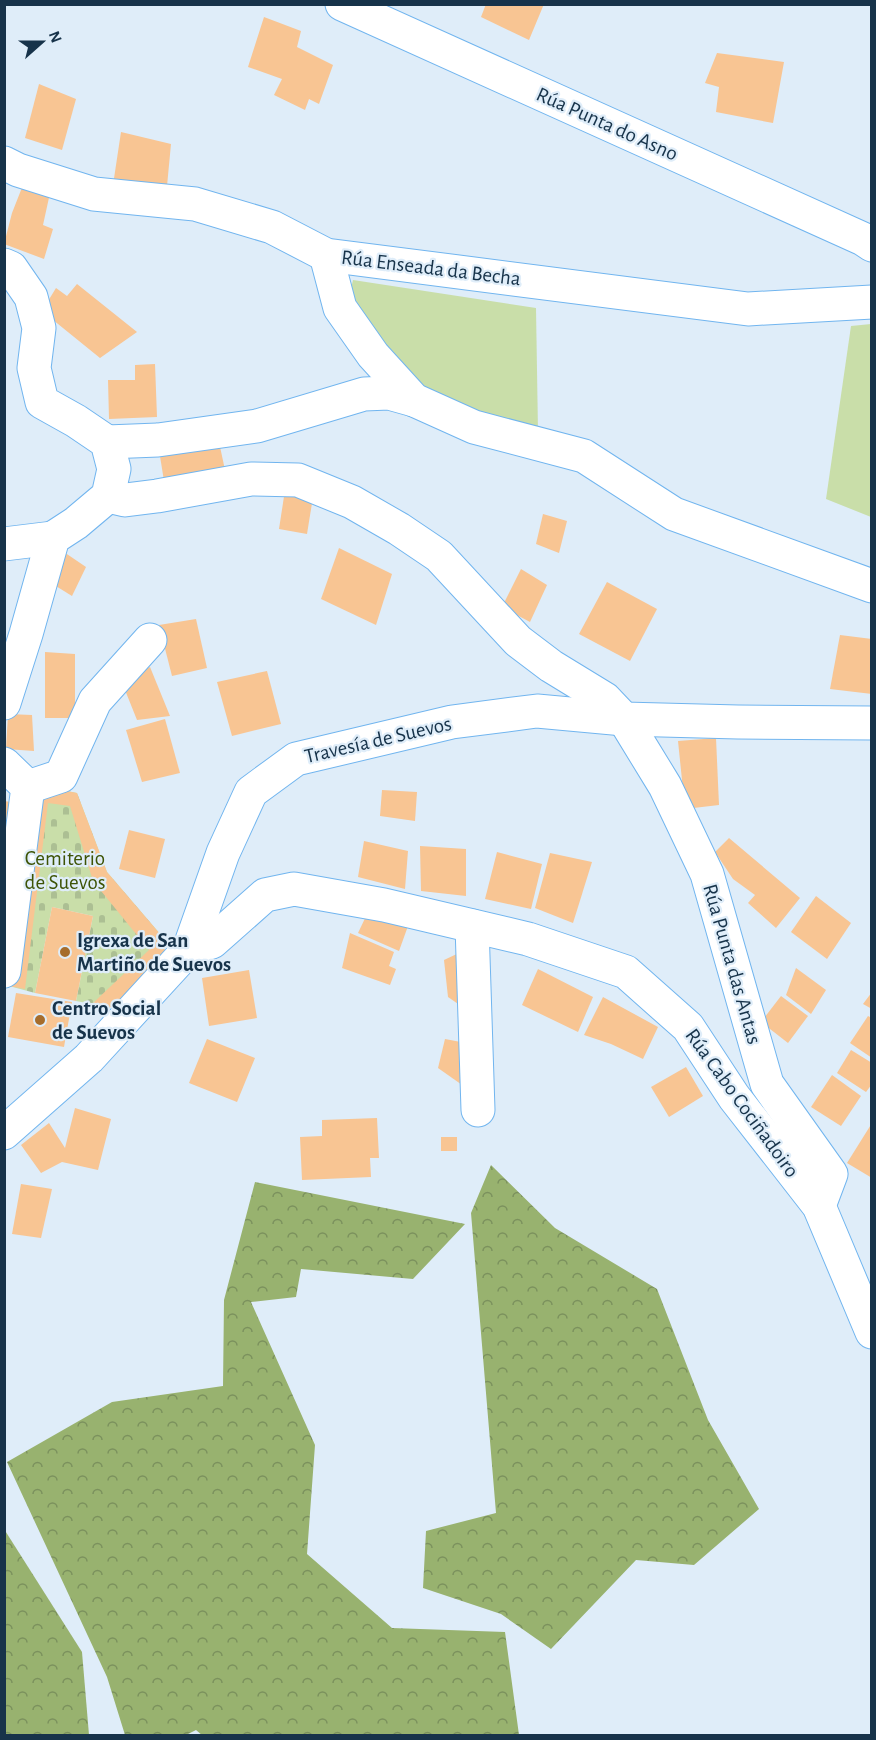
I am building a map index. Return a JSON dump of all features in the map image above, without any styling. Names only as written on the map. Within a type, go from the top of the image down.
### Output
[{"type":"street","name":"Rúa Punta do Asno","points":[[342,4],[872,245]]},
{"type":"street","name":"Rúa Enseada da Becha","points":[[4,163],[18,170],[94,194],[206,207],[272,227],[326,255],[748,309],[872,302]]},
{"type":"street","points":[[326,255],[340,308],[373,355],[414,400]]},
{"type":"street","points":[[4,265],[10,268],[31,297],[39,328],[34,368],[42,402],[107,442],[158,440],[257,426],[364,394],[389,393],[414,400],[474,427],[584,456],[674,514],[872,586]]},
{"type":"street","points":[[4,544],[53,538],[76,523],[108,496],[114,469],[107,442]]},
{"type":"street","points":[[108,496],[125,500],[251,479],[298,480],[352,502],[399,529],[439,556],[518,641],[551,666],[605,699],[624,719]]},
{"type":"street","points":[[4,703],[27,634],[53,538]]},
{"type":"street","points":[[28,787],[61,776],[95,701],[150,640]]},
{"type":"street","name":"Travesía de Suevos","points":[[4,1133],[89,1058],[189,949],[223,853],[251,792],[296,759],[452,722],[537,711],[624,719],[872,723]]},
{"type":"street","name":"Rúa Punta das Antas","points":[[624,719],[665,786],[707,874],[767,1084],[831,1174],[819,1206]]},
{"type":"street","points":[[4,764],[28,787]]},
{"type":"street","points":[[4,971],[28,787]]},
{"type":"street","name":"Rúa Cabo Cociñadoiro","points":[[189,949],[212,942],[264,895],[294,889],[384,905],[528,939],[626,972],[688,1027],[734,1097],[819,1206],[872,1332]]},
{"type":"street","points":[[472,926],[478,1110]]},
{"type":"green space","points":[[353,280],[536,308],[538,432],[427,393],[395,365],[350,293]]},
{"type":"green space","points":[[872,324],[871,517],[826,499],[851,326]]},
{"type":"green space","name":"Cemiterio de Suevos","points":[[47,787],[77,793],[107,872],[161,935],[167,960],[101,1015],[92,1004],[76,1001],[93,916],[52,907],[35,993],[9,986]]},
{"type":"green space","points":[[491,1165],[555,1228],[657,1289],[708,1420],[759,1509],[694,1565],[636,1560],[551,1649],[501,1614],[423,1588],[426,1531],[496,1513],[471,1213]]},
{"type":"green space","points":[[255,1182],[465,1224],[413,1279],[301,1269],[296,1297],[251,1302],[315,1445],[307,1554],[392,1628],[505,1632],[519,1735],[203,1736],[196,1730],[186,1735],[125,1735],[107,1677],[7,1462],[112,1402],[223,1386],[224,1300]]},
{"type":"green space","points":[[4,1529],[82,1652],[89,1735],[5,1735]]},
{"type":"building","points":[[486,4],[544,4],[529,40],[481,17]]},
{"type":"building","points":[[264,17],[301,31],[297,47],[333,65],[319,104],[309,99],[305,110],[274,95],[282,79],[248,67]]},
{"type":"building","points":[[717,53],[784,62],[773,123],[716,112],[719,87],[705,83]]},
{"type":"building","points":[[39,84],[76,99],[62,150],[25,138]]},
{"type":"building","points":[[121,132],[171,144],[167,186],[113,185]]},
{"type":"building","points":[[23,185],[50,193],[43,225],[53,229],[44,259],[4,244],[12,213]]},
{"type":"building","points":[[77,284],[137,332],[100,358],[42,311],[56,288],[67,296]]},
{"type":"building","points":[[155,364],[157,417],[109,419],[108,380],[135,380],[135,365]]},
{"type":"building","points":[[219,442],[225,470],[164,481],[159,450]]},
{"type":"building","points":[[285,490],[313,497],[307,534],[279,529]]},
{"type":"building","points":[[543,514],[567,521],[559,553],[536,544]]},
{"type":"building","points":[[58,548],[86,567],[72,596],[51,583]]},
{"type":"building","points":[[339,548],[392,574],[376,625],[321,599]]},
{"type":"building","points":[[521,569],[547,585],[530,622],[502,607]]},
{"type":"building","points":[[607,582],[657,609],[630,661],[579,634]]},
{"type":"building","points":[[196,619],[207,668],[172,676],[159,625]]},
{"type":"building","points":[[840,635],[872,639],[872,694],[830,689]]},
{"type":"building","points":[[45,652],[75,654],[75,718],[45,718]]},
{"type":"building","points":[[150,667],[170,716],[137,720],[121,680]]},
{"type":"building","points":[[267,671],[281,724],[232,736],[217,682]]},
{"type":"building","points":[[8,714],[32,715],[34,751],[6,749]]},
{"type":"building","points":[[165,719],[180,773],[142,782],[126,730]]},
{"type":"building","points":[[716,738],[719,805],[685,809],[678,741]]},
{"type":"building","points":[[47,787],[77,793],[107,872],[161,935],[167,960],[101,1015],[92,1004],[149,950],[93,881],[70,806],[48,803],[25,989],[9,986],[38,792]]},
{"type":"building","points":[[382,790],[417,792],[415,821],[380,816]]},
{"type":"building","points":[[4,801],[11,802],[11,832],[4,831]]},
{"type":"building","points":[[129,830],[165,839],[155,878],[119,869]]},
{"type":"building","points":[[729,838],[800,898],[776,928],[748,903],[755,895],[733,879],[715,852]]},
{"type":"building","points":[[364,841],[408,851],[405,889],[358,877]]},
{"type":"building","points":[[420,846],[466,849],[466,896],[421,891]]},
{"type":"building","points":[[497,852],[542,864],[531,909],[485,899]]},
{"type":"building","points":[[550,853],[592,862],[573,923],[535,908]]},
{"type":"building","points":[[816,896],[851,923],[827,959],[791,932]]},
{"type":"building","name":"Igrexa de San Martiño de Suevos","points":[[52,907],[93,916],[76,1001],[35,993]]},
{"type":"building","points":[[369,910],[408,926],[399,951],[358,933]]},
{"type":"building","points":[[350,933],[394,952],[389,966],[396,969],[390,985],[342,968]]},
{"type":"building","points":[[461,952],[464,1008],[448,997],[444,960]]},
{"type":"building","points":[[796,968],[826,990],[811,1014],[786,995]]},
{"type":"building","points":[[538,969],[593,997],[578,1032],[522,1005]]},
{"type":"building","points":[[249,970],[257,1018],[209,1026],[202,978]]},
{"type":"building","points":[[872,992],[872,1009],[863,1004]]},
{"type":"building","name":"Centro Social de Suevos","points":[[16,993],[72,1002],[64,1047],[8,1037]]},
{"type":"building","points":[[781,996],[808,1016],[788,1043],[761,1022]]},
{"type":"building","points":[[603,997],[658,1027],[643,1059],[611,1044],[584,1035]]},
{"type":"building","points":[[868,1016],[872,1018],[872,1058],[850,1043]]},
{"type":"building","points":[[207,1039],[255,1058],[237,1102],[189,1083]]},
{"type":"building","points":[[445,1039],[466,1043],[465,1087],[438,1068]]},
{"type":"building","points":[[851,1050],[872,1063],[872,1084],[866,1092],[837,1073]]},
{"type":"building","points":[[686,1067],[703,1096],[669,1117],[651,1087]]},
{"type":"building","points":[[832,1075],[861,1096],[841,1126],[811,1107]]},
{"type":"building","points":[[75,1108],[111,1119],[98,1170],[62,1162],[41,1173],[21,1145],[49,1123],[65,1148]]},
{"type":"building","points":[[377,1118],[379,1158],[370,1158],[371,1177],[302,1180],[300,1137],[322,1136],[322,1120]]},
{"type":"building","points":[[872,1123],[872,1178],[847,1163]]},
{"type":"building","points":[[441,1137],[457,1137],[457,1151],[441,1151]]},
{"type":"building","points":[[21,1184],[52,1189],[41,1238],[12,1234]]},
{"type":"place","name":"Igrexa de San Martiño de Suevos","points":[[65,952]]},
{"type":"place","name":"Centro Social de Suevos","points":[[40,1020]]}]
